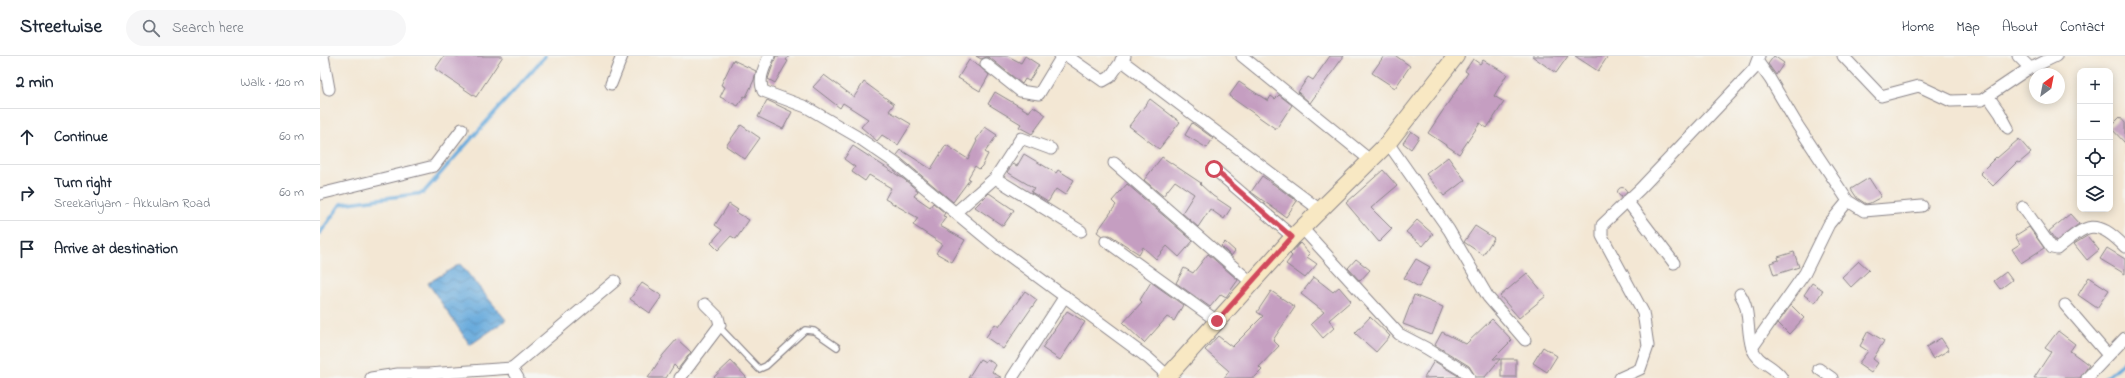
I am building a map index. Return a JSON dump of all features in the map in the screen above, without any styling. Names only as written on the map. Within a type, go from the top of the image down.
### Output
[{"type":"main road","points":[[1167,377],[1297,233],[1388,143],[1456,56]]},
{"type":"street","points":[[323,56],[329,89]]},
{"type":"street","points":[[611,84],[622,56]]},
{"type":"street","points":[[769,56],[760,76],[760,83],[764,91],[806,107],[856,136],[894,162],[992,243],[1148,358],[1167,377]]},
{"type":"street","points":[[986,64],[1020,91],[1039,94],[1062,56]]},
{"type":"street","points":[[1067,56],[1103,81],[1110,77],[1123,58],[1320,210]]},
{"type":"street","points":[[1242,56],[1370,160]]},
{"type":"street","points":[[1843,56],[1881,96],[1919,86],[1951,101],[1982,100],[2029,69]]},
{"type":"street","points":[[2018,56],[2030,68],[2056,56]]},
{"type":"street","points":[[1620,378],[1640,368],[1648,346],[1643,312],[1600,231],[1604,222],[1754,69],[1758,59]]},
{"type":"street","points":[[1758,59],[1798,126],[1848,201],[1864,211],[1922,206]]},
{"type":"street","points":[[1988,96],[2008,128]]},
{"type":"street","points":[[320,194],[434,166],[462,130]]},
{"type":"street","points":[[956,212],[995,178],[1021,138],[1051,149]]},
{"type":"street","points":[[1388,143],[1419,190],[1449,230],[1488,297],[1525,340]]},
{"type":"street","points":[[1114,163],[1252,283]]},
{"type":"street","points":[[1214,169],[1297,233],[1399,334],[1426,348],[1465,372],[1469,378]]},
{"type":"street","points":[[995,178],[1081,231]]},
{"type":"street","points":[[1627,200],[1674,263]]},
{"type":"street","points":[[1752,348],[1805,273],[1829,224],[1848,201]]},
{"type":"street","points":[[2023,207],[2052,248],[2057,249],[2082,229],[2099,227],[2113,235],[2125,247]]},
{"type":"street","points":[[1106,241],[1217,321]]},
{"type":"street","points":[[371,378],[515,373],[615,281]]},
{"type":"street","points":[[1740,294],[1746,304],[1752,348],[1765,364],[1776,369],[1782,378]]},
{"type":"street","points":[[1012,378],[1065,296]]},
{"type":"street","points":[[680,378],[719,328],[720,322],[718,317],[704,304]]},
{"type":"street","points":[[2065,305],[2108,355]]},
{"type":"street","points":[[2087,378],[2125,338]]},
{"type":"street","points":[[1819,369],[1832,378]]},
{"type":"lane","points":[[719,328],[759,369],[762,369],[805,330],[814,330],[837,347]]},
{"type":"water","points":[[460,264],[506,320],[470,345],[428,283]]},
{"type":"building","points":[[444,56],[503,56],[476,97],[435,69]]},
{"type":"building","points":[[776,56],[789,56],[786,60],[788,61],[775,83],[768,79]]},
{"type":"building","points":[[976,56],[1008,56],[1021,63],[1025,56],[1039,65],[1029,81],[1025,79],[1022,84],[990,58],[987,57],[981,59]]},
{"type":"building","points":[[1330,56],[1344,56],[1310,103],[1298,92],[1308,77],[1313,80]]},
{"type":"building","points":[[1384,56],[1396,56],[1410,66],[1395,88],[1372,73]]},
{"type":"building","points":[[1532,56],[1568,56],[1556,73]]},
{"type":"building","points":[[1575,56],[1608,56],[1598,71]]},
{"type":"building","points":[[1774,56],[1784,63],[1776,75],[1768,64]]},
{"type":"building","points":[[1473,59],[1480,64],[1483,60],[1507,74],[1494,96],[1504,102],[1487,128],[1480,123],[1459,154],[1428,133],[1468,73],[1465,71]]},
{"type":"building","points":[[733,60],[756,71],[754,80],[746,97],[744,96],[738,106],[720,97],[725,87],[721,85]]},
{"type":"building","points":[[969,60],[989,75],[980,91],[958,78]]},
{"type":"building","points":[[824,75],[854,97],[864,82],[894,104],[889,111],[911,124],[898,145],[882,135],[877,141],[861,127],[868,119],[843,103],[840,108],[813,87]]},
{"type":"building","points":[[1239,82],[1268,101],[1271,96],[1275,99],[1279,95],[1292,105],[1276,129],[1229,96]]},
{"type":"building","points":[[995,92],[1029,112],[1033,106],[1046,115],[1032,134],[1019,127],[1021,124],[988,104]]},
{"type":"building","points":[[1150,99],[1180,122],[1159,149],[1129,126]]},
{"type":"building","points":[[767,100],[792,112],[783,129],[758,117]]},
{"type":"building","points":[[2120,117],[2125,123],[2125,143],[2113,130],[2113,124]]},
{"type":"building","points":[[1192,123],[1213,138],[1207,148],[1185,135]]},
{"type":"building","points":[[741,125],[760,138],[745,159],[726,146]]},
{"type":"building","points":[[985,127],[997,135],[985,152],[988,154],[982,166],[979,169],[975,166],[968,178],[970,179],[953,202],[897,155],[901,150],[931,169],[946,145],[968,159],[977,141],[976,140]]},
{"type":"building","points":[[1411,131],[1419,137],[1411,149],[1403,143]]},
{"type":"building","points":[[2019,139],[2031,153],[2019,163],[2017,162],[1993,186],[1980,173],[1996,157],[1997,158]]},
{"type":"building","points":[[853,146],[905,180],[918,191],[914,196],[930,207],[933,203],[945,213],[943,216],[946,217],[940,226],[965,240],[952,262],[936,253],[942,244],[913,225],[918,218],[885,199],[891,188],[869,175],[865,181],[852,172],[855,167],[844,159]]},
{"type":"building","points":[[1024,154],[1056,173],[1058,170],[1074,180],[1065,195],[1056,189],[1048,202],[1031,192],[1034,188],[1007,172],[1013,164],[1017,166]]},
{"type":"building","points":[[1162,157],[1201,183],[1200,184],[1213,196],[1231,208],[1224,219],[1210,209],[1198,227],[1182,213],[1194,194],[1175,181],[1163,196],[1144,180]]},
{"type":"building","points":[[1448,157],[1465,180],[1444,196],[1426,174]]},
{"type":"building","points":[[1383,170],[1397,186],[1371,208],[1392,229],[1379,242],[1346,203]]},
{"type":"building","points":[[1262,176],[1297,201],[1286,217],[1251,192]]},
{"type":"building","points":[[1869,178],[1881,197],[1866,204],[1857,198],[1851,189]]},
{"type":"building","points":[[1127,184],[1193,241],[1179,257],[1167,246],[1156,259],[1143,247],[1139,254],[1110,235],[1102,236],[1097,232],[1116,205],[1112,201]]},
{"type":"building","points":[[1620,188],[1624,188],[1626,192],[1624,196],[1620,196],[1618,194],[1618,190]]},
{"type":"building","points":[[989,193],[1014,210],[1003,226],[975,207]]},
{"type":"building","points":[[729,204],[738,210],[736,212],[749,220],[736,239],[731,236],[718,250],[711,243],[722,230],[715,225]]},
{"type":"building","points":[[2070,214],[2079,224],[2056,241],[2049,231]]},
{"type":"building","points":[[1417,220],[1433,234],[1423,246],[1406,232]]},
{"type":"building","points":[[1475,226],[1494,238],[1483,255],[1464,242]]},
{"type":"building","points":[[2029,227],[2044,248],[2021,263],[2012,249],[2020,244],[2015,236]]},
{"type":"building","points":[[2087,236],[2099,250],[2087,260],[2074,244]]},
{"type":"building","points":[[1225,242],[1235,251],[1231,256],[1221,246]]},
{"type":"building","points":[[1300,243],[1310,254],[1307,257],[1317,264],[1305,278],[1286,264],[1292,256],[1290,254]]},
{"type":"building","points":[[2107,248],[2125,259],[2125,274],[2100,259]]},
{"type":"building","points":[[1794,252],[1799,267],[1774,275],[1770,263],[1779,260],[1778,257]]},
{"type":"building","points":[[1208,254],[1238,280],[1226,297],[1221,294],[1210,307],[1176,283],[1184,268],[1193,273]]},
{"type":"building","points":[[1356,259],[1370,270],[1360,281],[1348,268]]},
{"type":"building","points":[[1416,259],[1430,267],[1419,287],[1404,278]]},
{"type":"building","points":[[1859,261],[1869,270],[1851,287],[1842,277]]},
{"type":"building","points":[[2006,272],[2012,280],[2000,289],[1994,281]]},
{"type":"building","points":[[1527,273],[1546,296],[1519,318],[1500,296]]},
{"type":"building","points":[[1314,277],[1333,292],[1339,287],[1351,301],[1329,320],[1335,327],[1323,338],[1311,324],[1324,312],[1301,294]]},
{"type":"building","points":[[2089,277],[2109,290],[2097,308],[2078,295]]},
{"type":"building","points":[[1151,282],[1183,305],[1174,321],[1167,317],[1144,343],[1123,323],[1142,302],[1140,300]]},
{"type":"building","points":[[642,283],[662,296],[650,313],[630,299]]},
{"type":"building","points":[[1812,283],[1823,290],[1815,303],[1804,295]]},
{"type":"building","points":[[1025,291],[1037,300],[1003,349],[986,337],[995,324],[999,327]]},
{"type":"building","points":[[1271,291],[1295,307],[1273,340],[1279,346],[1259,367],[1262,370],[1254,378],[1224,378],[1229,371],[1205,350],[1218,336],[1232,347],[1263,316],[1257,312]]},
{"type":"building","points":[[1414,295],[1443,307],[1432,335],[1403,324]]},
{"type":"building","points":[[1791,305],[1804,318],[1789,334],[1778,323]]},
{"type":"building","points":[[1067,311],[1085,322],[1060,360],[1042,348]]},
{"type":"building","points":[[1370,317],[1390,336],[1376,352],[1355,333]]},
{"type":"building","points":[[1492,319],[1512,340],[1493,359],[1500,359],[1485,377],[1476,377],[1469,366],[1435,345],[1442,332],[1466,344]]},
{"type":"building","points":[[1868,331],[1884,341],[1873,359],[1878,363],[1871,373],[1858,364],[1868,351],[1860,346]]},
{"type":"building","points":[[2058,331],[2075,344],[2070,351],[2089,365],[2080,378],[2034,378],[2051,352],[2045,348]]},
{"type":"building","points":[[1941,338],[1949,350],[1933,359],[1926,347]]},
{"type":"building","points":[[677,339],[691,352],[678,369],[674,365],[666,378],[648,378],[663,355]]},
{"type":"building","points":[[1543,347],[1557,356],[1547,372],[1533,363]]},
{"type":"building","points":[[980,359],[985,362],[987,359],[996,365],[992,372],[1002,378],[968,378]]},
{"type":"building","points":[[1501,359],[1516,359],[1516,377],[1501,377]]},
{"type":"building","points":[[731,361],[747,378],[713,378]]},
{"type":"building","points":[[1434,361],[1460,377],[1424,378]]},
{"type":"waterway","points":[[320,233],[341,204],[423,193],[545,56]]},
{"type":"waterway","points":[[2105,378],[2125,361]]},
{"type":"route","points":[[1214,169],[1292,237],[1217,321]]}]
